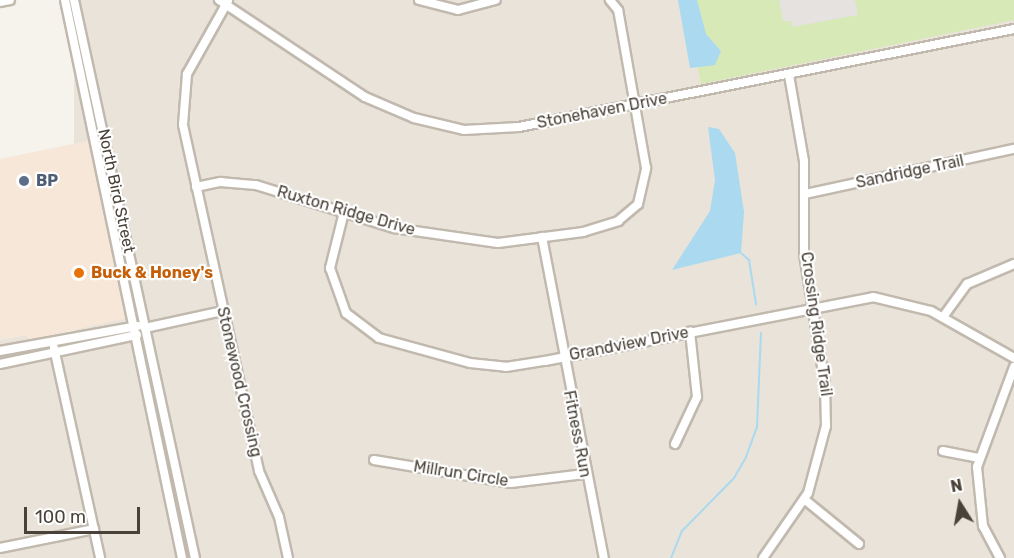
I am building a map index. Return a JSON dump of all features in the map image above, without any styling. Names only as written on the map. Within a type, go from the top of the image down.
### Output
[{"type":"street","points":[[0,2],[10,0]]},
{"type":"street","name":"North Bird Street","points":[[65,0],[182,558]]},
{"type":"street","name":"North Bird Street","points":[[74,0],[195,558]]},
{"type":"street","points":[[419,0],[458,10],[496,0]]},
{"type":"street","name":"Ruxton Ridge Drive","points":[[196,187],[237,182],[436,237],[498,243],[542,237],[618,221],[638,204],[646,168],[632,106],[618,10],[610,0]]},
{"type":"street","name":"Stonehaven Drive","points":[[224,1],[364,97],[414,118],[464,130],[519,127],[789,75],[1014,28]]},
{"type":"street","name":"Stonewood Crossing","points":[[224,1],[187,74],[182,107],[196,187],[260,471],[279,517],[288,558]]},
{"type":"street","name":"Crossing Ridge Trail","points":[[763,558],[804,499],[822,452],[826,415],[811,307],[806,194],[789,75]]},
{"type":"street","name":"Sandridge Trail","points":[[806,194],[1014,149]]},
{"type":"street","name":"Grandview Drive","points":[[344,212],[330,268],[346,313],[365,332],[480,364],[506,367],[873,297],[910,303],[943,317],[1014,358]]},
{"type":"street","name":"Fitness Run","points":[[542,237],[584,474],[604,558]]},
{"type":"street","points":[[943,317],[968,284],[1014,264]]},
{"type":"street","points":[[0,351],[132,324],[145,328],[223,311]]},
{"type":"street","points":[[0,364],[135,337],[145,328]]},
{"type":"street","points":[[675,444],[697,397],[690,332]]},
{"type":"street","points":[[48,342],[58,352],[100,558]]},
{"type":"street","points":[[1000,558],[979,508],[979,458],[1014,367]]},
{"type":"street","points":[[943,451],[979,458]]},
{"type":"street","name":"Millrun Circle","points":[[374,460],[511,483],[584,474]]},
{"type":"street","points":[[804,499],[859,544]]},
{"type":"street","points":[[0,548],[94,529]]},
{"type":"shaded area","points":[[74,0],[1014,0],[1014,558],[74,558]]},
{"type":"shaded area","points":[[779,0],[855,0],[858,15],[792,27],[791,21],[783,21]]},
{"type":"shaded area","points":[[92,140],[127,318],[31,340],[25,335],[0,340],[0,159]]},
{"type":"shaded area","points":[[129,319],[182,558],[0,558],[0,340],[26,335],[31,340]]},
{"type":"green space","points":[[684,0],[1014,0],[1014,20],[701,84]]},
{"type":"water","points":[[678,0],[697,0],[706,34],[721,51],[715,65],[690,68]]},
{"type":"water","points":[[708,127],[719,129],[735,153],[744,212],[741,253],[672,270],[710,211],[715,180]]},
{"type":"waterway","points":[[741,253],[749,260],[756,304]]},
{"type":"waterway","points":[[671,558],[682,531],[734,478],[746,457],[757,427],[761,333]]},
{"type":"place","name":"BP","points":[[24,181]]},
{"type":"place","name":"Buck & Honey's","points":[[79,273]]}]
